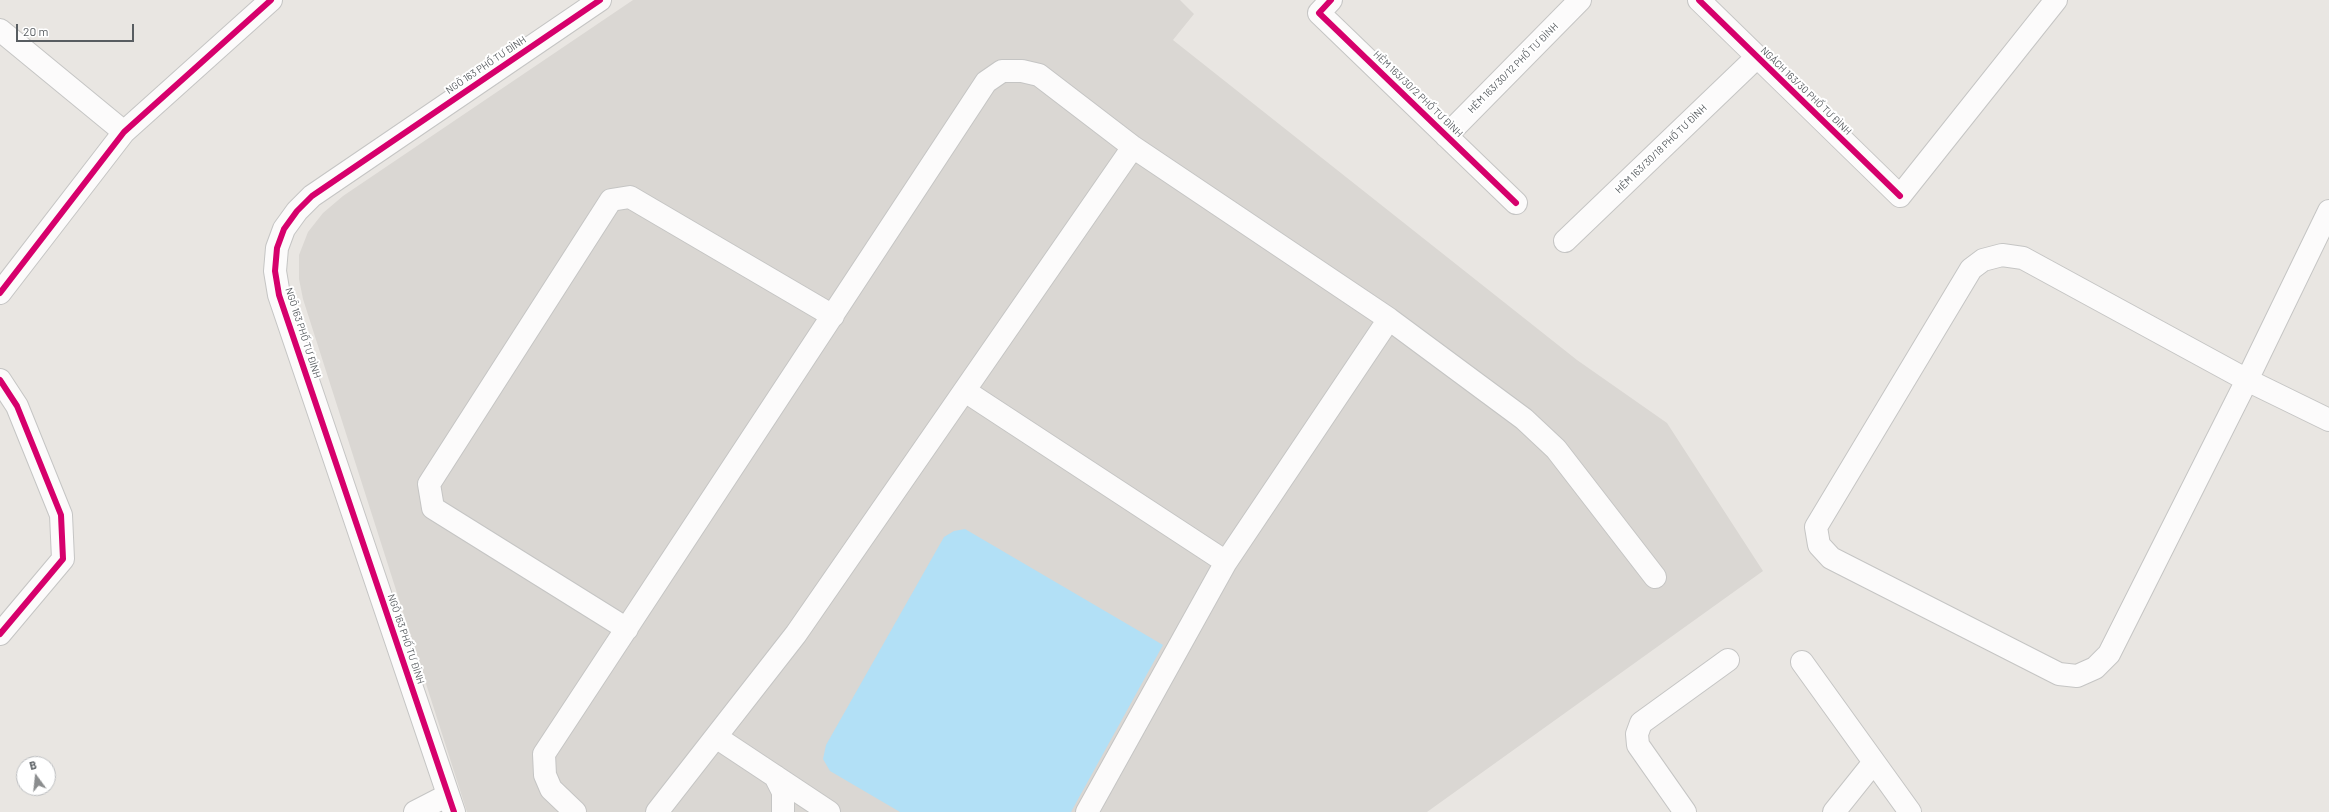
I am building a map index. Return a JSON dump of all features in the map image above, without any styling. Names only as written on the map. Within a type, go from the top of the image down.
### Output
[{"type":"street","points":[[0,293],[124,132],[271,0]]},
{"type":"street","points":[[549,35],[577,0]]},
{"type":"street","name":"NGÕ 163 PHỐ TƯ ĐÌNH","points":[[451,804],[279,295],[275,271],[277,248],[284,229],[297,211],[312,196],[600,0]]},
{"type":"street","name":"HẺM 163/30/2 PHỐ TƯ ĐÌNH","points":[[1331,0],[1319,13],[1516,203]]},
{"type":"street","name":"HẺM 163/30/12 PHỐ TƯ ĐÌNH","points":[[1446,136],[1580,0]]},
{"type":"street","name":"NGÁCH 163/30 PHỐ TƯ ĐÌNH","points":[[1699,0],[1900,196],[2056,0]]},
{"type":"street","points":[[0,30],[124,132]]},
{"type":"street","name":"HẺM 163/30/18 PHỐ TƯ ĐÌNH","points":[[1565,241],[1757,56]]},
{"type":"street","points":[[575,812],[551,789],[545,775],[544,754],[986,82],[1002,71],[1022,71],[1039,76],[1134,147],[1389,319],[1524,418],[1556,449],[1655,577]]},
{"type":"street","points":[[657,812],[796,634],[1134,147]]},
{"type":"street","points":[[627,629],[433,508],[429,484],[611,200],[630,197],[833,316]]},
{"type":"street","points":[[2329,211],[2247,380],[2109,654],[2095,668],[2077,676],[2060,674],[1838,562],[1831,558],[1819,545],[1816,527],[1971,269],[1983,260],[2002,255],[2023,258],[2247,380],[2329,420]]},
{"type":"street","points":[[1087,812],[1226,562],[1389,319]]},
{"type":"street","points":[[0,380],[17,406],[61,515],[63,559],[0,634]]},
{"type":"street","points":[[965,391],[1226,562]]},
{"type":"street","points":[[1685,812],[1638,745],[1637,734],[1641,723],[1728,660]]},
{"type":"street","points":[[1802,662],[1910,812]]},
{"type":"street","points":[[716,737],[829,812]]},
{"type":"street","points":[[1834,812],[1874,762]]},
{"type":"street","points":[[775,776],[780,783],[783,792],[783,812]]},
{"type":"street","points":[[415,812],[451,804]]},
{"type":"shaded area","points":[[633,0],[1180,0],[1194,14],[1173,40],[1577,360],[1667,423],[1763,571],[1427,812],[467,812],[303,299],[299,279],[299,255],[308,232],[323,213],[343,196]]},
{"type":"water","points":[[965,529],[1163,645],[1071,812],[900,812],[830,771],[823,759],[826,745],[944,537],[954,531]]},
{"type":"cycle path","points":[[0,293],[124,132],[271,0]]},
{"type":"cycle path","points":[[454,812],[279,295],[275,271],[277,248],[284,229],[297,211],[312,196],[600,0]]},
{"type":"cycle path","points":[[1331,0],[1319,13],[1516,203]]},
{"type":"cycle path","points":[[1699,0],[1900,196]]},
{"type":"cycle path","points":[[0,380],[17,406],[61,515],[63,559],[0,634]]}]
